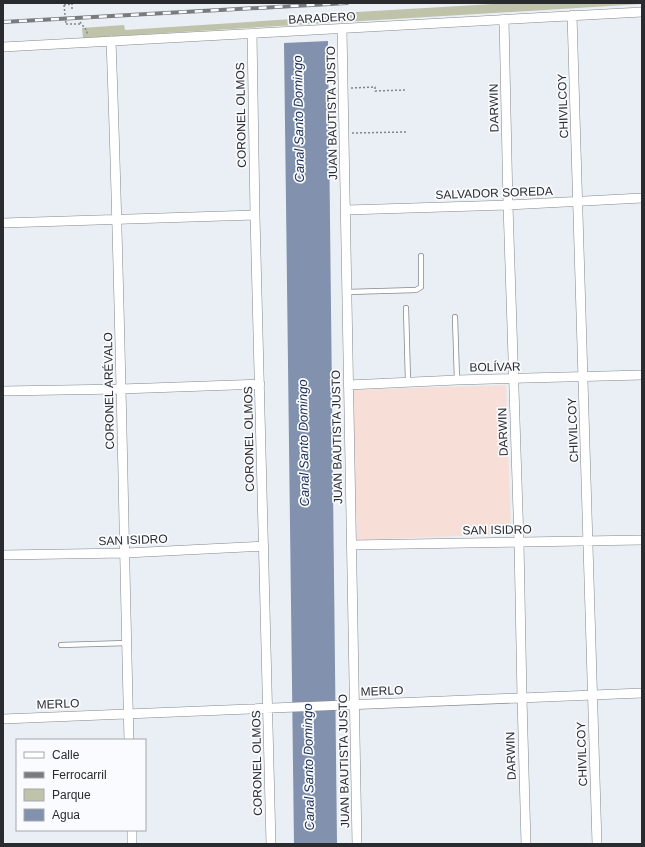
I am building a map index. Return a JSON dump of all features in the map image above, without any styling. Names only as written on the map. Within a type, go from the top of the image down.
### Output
[{"type":"street","name":"BARADERO","points":[[3,47],[642,12]]},
{"type":"street","name":"CHIVILCOY","points":[[572,15],[597,844]]},
{"type":"street","name":"DARWIN","points":[[504,19],[526,844]]},
{"type":"street","name":"JUAN BAUTISTA JUSTO","points":[[342,29],[357,844]]},
{"type":"street","name":"CORONEL OLMOS","points":[[252,34],[255,215],[271,844]]},
{"type":"street","name":"CORONEL ARÉVALO","points":[[111,41],[118,219],[120,389],[126,553],[129,739]]},
{"type":"street","name":"SALVADOR SOREDA","points":[[346,210],[508,205],[642,198]]},
{"type":"street","points":[[3,222],[255,215]]},
{"type":"street","name":"BOLÍVAR","points":[[348,385],[458,380],[642,375]]},
{"type":"street","points":[[3,391],[260,384]]},
{"type":"street","name":"SAN ISIDRO","points":[[352,545],[642,540]]},
{"type":"street","name":"SAN ISIDRO","points":[[3,555],[126,553],[264,546]]},
{"type":"street","name":"MERLO","points":[[3,719],[642,693]]},
{"type":"street","points":[[132,831],[132,844]]},
{"type":"lane","points":[[347,292],[419,289],[421,287],[421,256]]},
{"type":"lane","points":[[406,308],[408,382]]},
{"type":"lane","points":[[455,318],[458,380]]},
{"type":"lane","points":[[61,645],[127,643]]},
{"type":"path","points":[[72,10],[72,4],[64,5],[66,24],[80,23],[87,31],[87,42]]},
{"type":"path","points":[[344,89],[375,87],[375,91],[406,90]]},
{"type":"path","points":[[345,133],[406,132]]},
{"type":"shaded area","points":[[506,385],[511,534],[357,540],[352,390]]},
{"type":"green space","points":[[510,3],[642,4],[83,38],[82,28],[124,25],[125,30],[340,16],[340,13]]},
{"type":"water","name":"Canal Santo Domingo","points":[[328,41],[337,844],[294,844],[284,43]]},
{"type":"railway","points":[[3,22],[347,3]]}]
